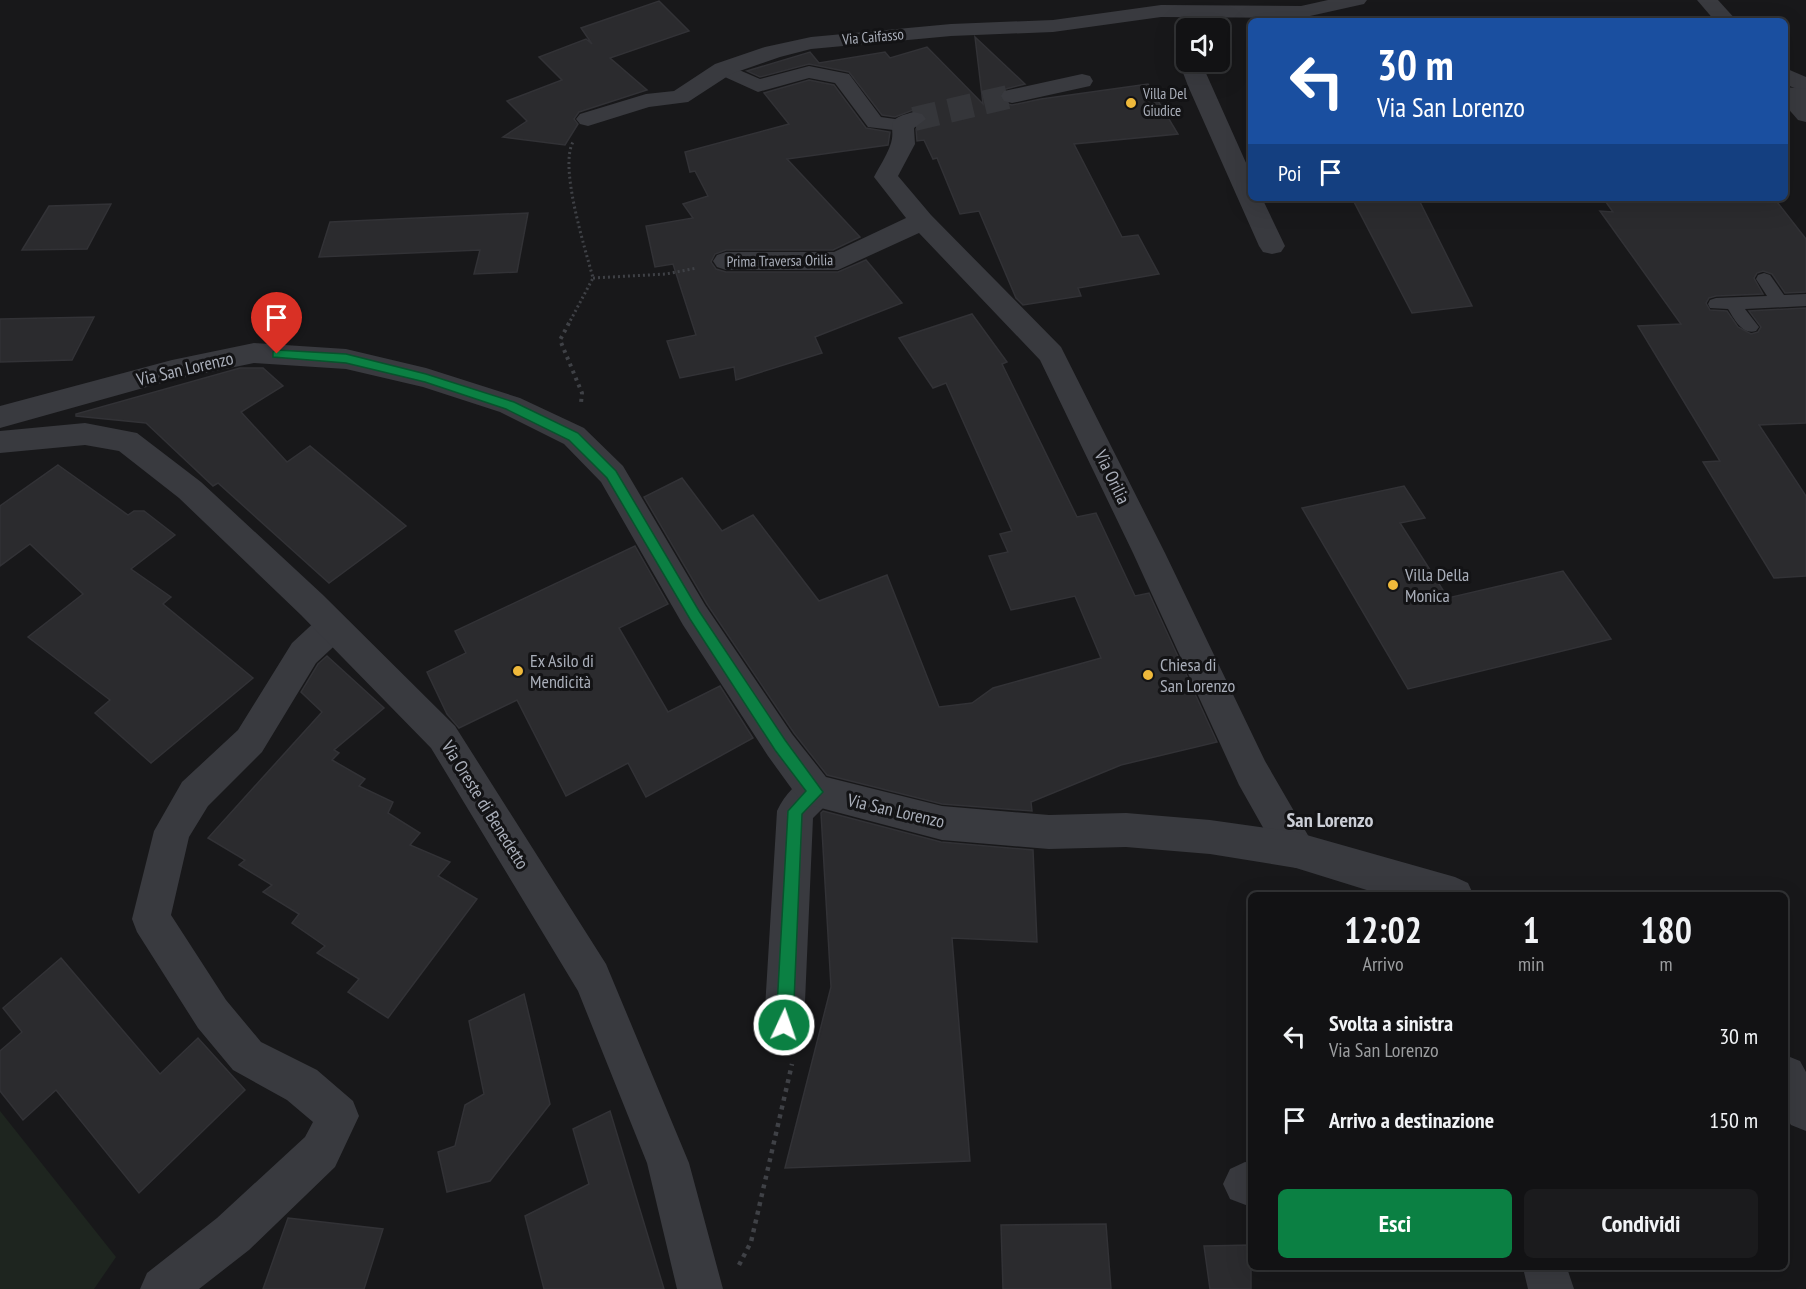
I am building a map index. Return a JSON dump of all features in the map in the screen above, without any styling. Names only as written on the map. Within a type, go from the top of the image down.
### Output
[{"type":"street","name":"Via Caifasso","points":[[1275,18],[1357,0]]},
{"type":"street","points":[[1707,0],[1723,18]]},
{"type":"street","name":"Via Caifasso","points":[[1230,28],[1248,24]]},
{"type":"street","name":"Via Caifasso","points":[[588,119],[646,101],[680,97],[723,69],[773,52],[811,43],[951,30],[1053,26],[1176,38]]},
{"type":"street","points":[[723,69],[758,86],[809,72],[842,78],[874,123],[906,130]]},
{"type":"street","points":[[1194,72],[1248,193]]},
{"type":"street","points":[[1012,96],[1082,81]]},
{"type":"street","points":[[1792,89],[1806,115]]},
{"type":"street","name":"Via Orilia","points":[[906,130],[886,177],[922,221],[1051,354],[1149,554],[1252,773],[1296,849]]},
{"type":"street","points":[[1251,201],[1272,246]]},
{"type":"street","name":"Prima Traversa Orilia","points":[[726,261],[837,261],[922,221]]},
{"type":"street","name":"Via San Lorenzo","points":[[0,417],[172,370],[254,353],[346,358],[426,378],[510,405],[574,436],[612,474],[694,615],[780,745],[815,792],[942,824],[1049,832],[1126,830],[1210,837],[1296,849],[1370,873],[1440,892]]},
{"type":"street","name":"Via Oreste di Benedetto","points":[[0,442],[85,434],[127,441],[190,490],[312,605],[443,737],[592,978],[668,1163],[700,1289]]},
{"type":"street","points":[[163,1289],[233,1233],[320,1152],[338,1116],[302,1085],[247,1056],[212,1014],[151,919],[172,831],[195,794],[250,741],[304,652],[332,627]]},
{"type":"street","points":[[784,1025],[795,811],[815,792]]},
{"type":"street","points":[[1788,1081],[1806,1110]]},
{"type":"street","points":[[1546,1270],[1551,1289]]},
{"type":"lane","points":[[1764,279],[1779,301]]},
{"type":"lane","points":[[1750,327],[1725,304],[1806,300]]},
{"type":"path","points":[[574,436],[582,393],[560,340],[594,278],[573,199],[568,151],[588,119]]},
{"type":"path","name":"Prima Traversa Orilia","points":[[594,278],[666,274],[726,261]]},
{"type":"path","points":[[737,1270],[750,1242],[792,1067],[784,1025]]},
{"type":"shaded area","points":[[0,1111],[116,1257],[94,1289],[0,1289]]},
{"type":"building","points":[[659,1],[689,31],[610,58],[647,90],[579,112],[574,119],[578,124],[565,145],[503,137],[527,121],[507,101],[562,80],[539,57],[586,39],[592,44],[581,28]]},
{"type":"building","points":[[975,37],[1025,84],[1002,90],[999,97],[1003,103],[1012,105],[1148,84],[1178,134],[1074,144],[1122,237],[1138,235],[1159,274],[1078,288],[1081,296],[1023,305],[1016,298],[979,211],[960,214],[937,158],[933,159],[924,140],[917,141],[916,129],[928,119],[924,113],[913,110],[895,117],[882,115],[849,72],[809,64],[760,77],[747,71],[810,52],[819,63],[885,52],[890,58],[927,47],[983,104]]},
{"type":"building","points":[[809,80],[834,85],[866,128],[890,132],[888,145],[787,159],[860,237],[833,250],[726,250],[715,254],[711,262],[716,269],[726,272],[838,272],[866,260],[902,303],[815,337],[822,353],[736,380],[734,367],[680,378],[667,341],[696,335],[673,264],[655,267],[646,226],[693,218],[683,204],[708,196],[695,171],[690,172],[685,152],[789,124],[764,93]]},
{"type":"building","points":[[1354,201],[1420,201],[1472,306],[1412,313]]},
{"type":"building","points":[[1605,201],[1776,201],[1806,239],[1806,292],[1785,293],[1772,274],[1763,271],[1757,273],[1754,278],[1763,294],[1716,296],[1709,298],[1706,303],[1710,310],[1727,311],[1738,327],[1751,334],[1758,332],[1761,327],[1749,311],[1806,308],[1806,423],[1759,425],[1806,496],[1806,576],[1774,578],[1703,462],[1720,461],[1638,326],[1681,324],[1600,211],[1613,212]]},
{"type":"building","points":[[111,204],[87,249],[22,250],[49,206]]},
{"type":"building","points":[[528,213],[517,272],[474,274],[480,250],[319,257],[330,222]]},
{"type":"building","points":[[972,314],[1007,362],[1002,364],[1077,517],[1096,513],[1135,596],[1149,593],[1217,742],[1121,765],[1031,802],[1032,811],[942,804],[827,775],[794,733],[707,604],[644,497],[682,478],[722,531],[753,515],[819,601],[887,575],[939,707],[972,703],[993,688],[1101,658],[1075,596],[1011,610],[989,556],[1008,552],[1000,534],[1012,531],[946,383],[933,388],[899,338]]},
{"type":"building","points":[[94,317],[72,360],[0,362],[0,319]]},
{"type":"building","points":[[240,368],[263,368],[283,386],[241,412],[287,462],[310,446],[406,526],[329,583],[218,483],[213,486],[146,423],[76,416],[76,414]]},
{"type":"building","points":[[58,465],[128,515],[134,511],[144,511],[175,535],[131,569],[171,597],[163,604],[253,678],[151,763],[95,713],[110,700],[28,637],[83,594],[30,544],[0,566],[0,506]]},
{"type":"building","name":"Villa Della Monica","points":[[1404,486],[1425,518],[1400,523],[1448,598],[1563,571],[1611,639],[1408,689],[1302,508]]},
{"type":"building","name":"Ex Asilo di Mendicità","points":[[635,546],[668,604],[619,628],[668,712],[720,686],[753,738],[646,797],[628,763],[566,796],[517,700],[459,728],[447,714],[427,672],[466,653],[455,631]]},
{"type":"building","points":[[327,656],[384,708],[334,750],[339,753],[332,760],[365,779],[359,786],[393,802],[388,813],[420,833],[410,845],[450,862],[438,876],[477,899],[388,1018],[348,992],[359,979],[317,953],[325,946],[292,923],[299,914],[263,892],[272,885],[239,865],[245,860],[208,838],[322,712],[301,692],[318,664]]},
{"type":"building","points":[[823,811],[941,842],[1033,850],[1037,942],[952,938],[970,1161],[785,1168],[831,987],[821,813]]},
{"type":"building","points":[[61,958],[160,1074],[198,1038],[245,1090],[139,1193],[56,1090],[23,1120],[0,1091],[0,1051],[22,1032],[3,1008]]},
{"type":"building","points":[[524,994],[550,1104],[490,1181],[447,1192],[438,1152],[455,1146],[465,1105],[484,1094],[469,1021]]},
{"type":"building","points":[[610,1111],[664,1289],[544,1289],[525,1216],[589,1184],[573,1129]]},
{"type":"building","points":[[288,1218],[383,1229],[364,1289],[263,1289]]},
{"type":"building","points":[[1106,1224],[1111,1289],[1003,1289],[1001,1225]]},
{"type":"building","points":[[1248,1245],[1251,1289],[1210,1289],[1204,1246]]},
{"type":"tunnel","points":[[914,119],[1012,96]]},
{"type":"place","name":"Villa Del Giudice","points":[[1131,103]]},
{"type":"place","name":"Villa Della Monica","points":[[1393,585]]},
{"type":"place","name":"Ex Asilo di Mendicità","points":[[518,671]]},
{"type":"place","name":"Chiesa di San Lorenzo","points":[[1148,675]]},
{"type":"district","name":"San Lorenzo","points":[[1330,820]]},
{"type":"route","points":[[277,354],[346,358],[426,378],[510,405],[574,436],[612,474],[694,615],[780,745],[815,792],[795,811],[784,1025]]}]
